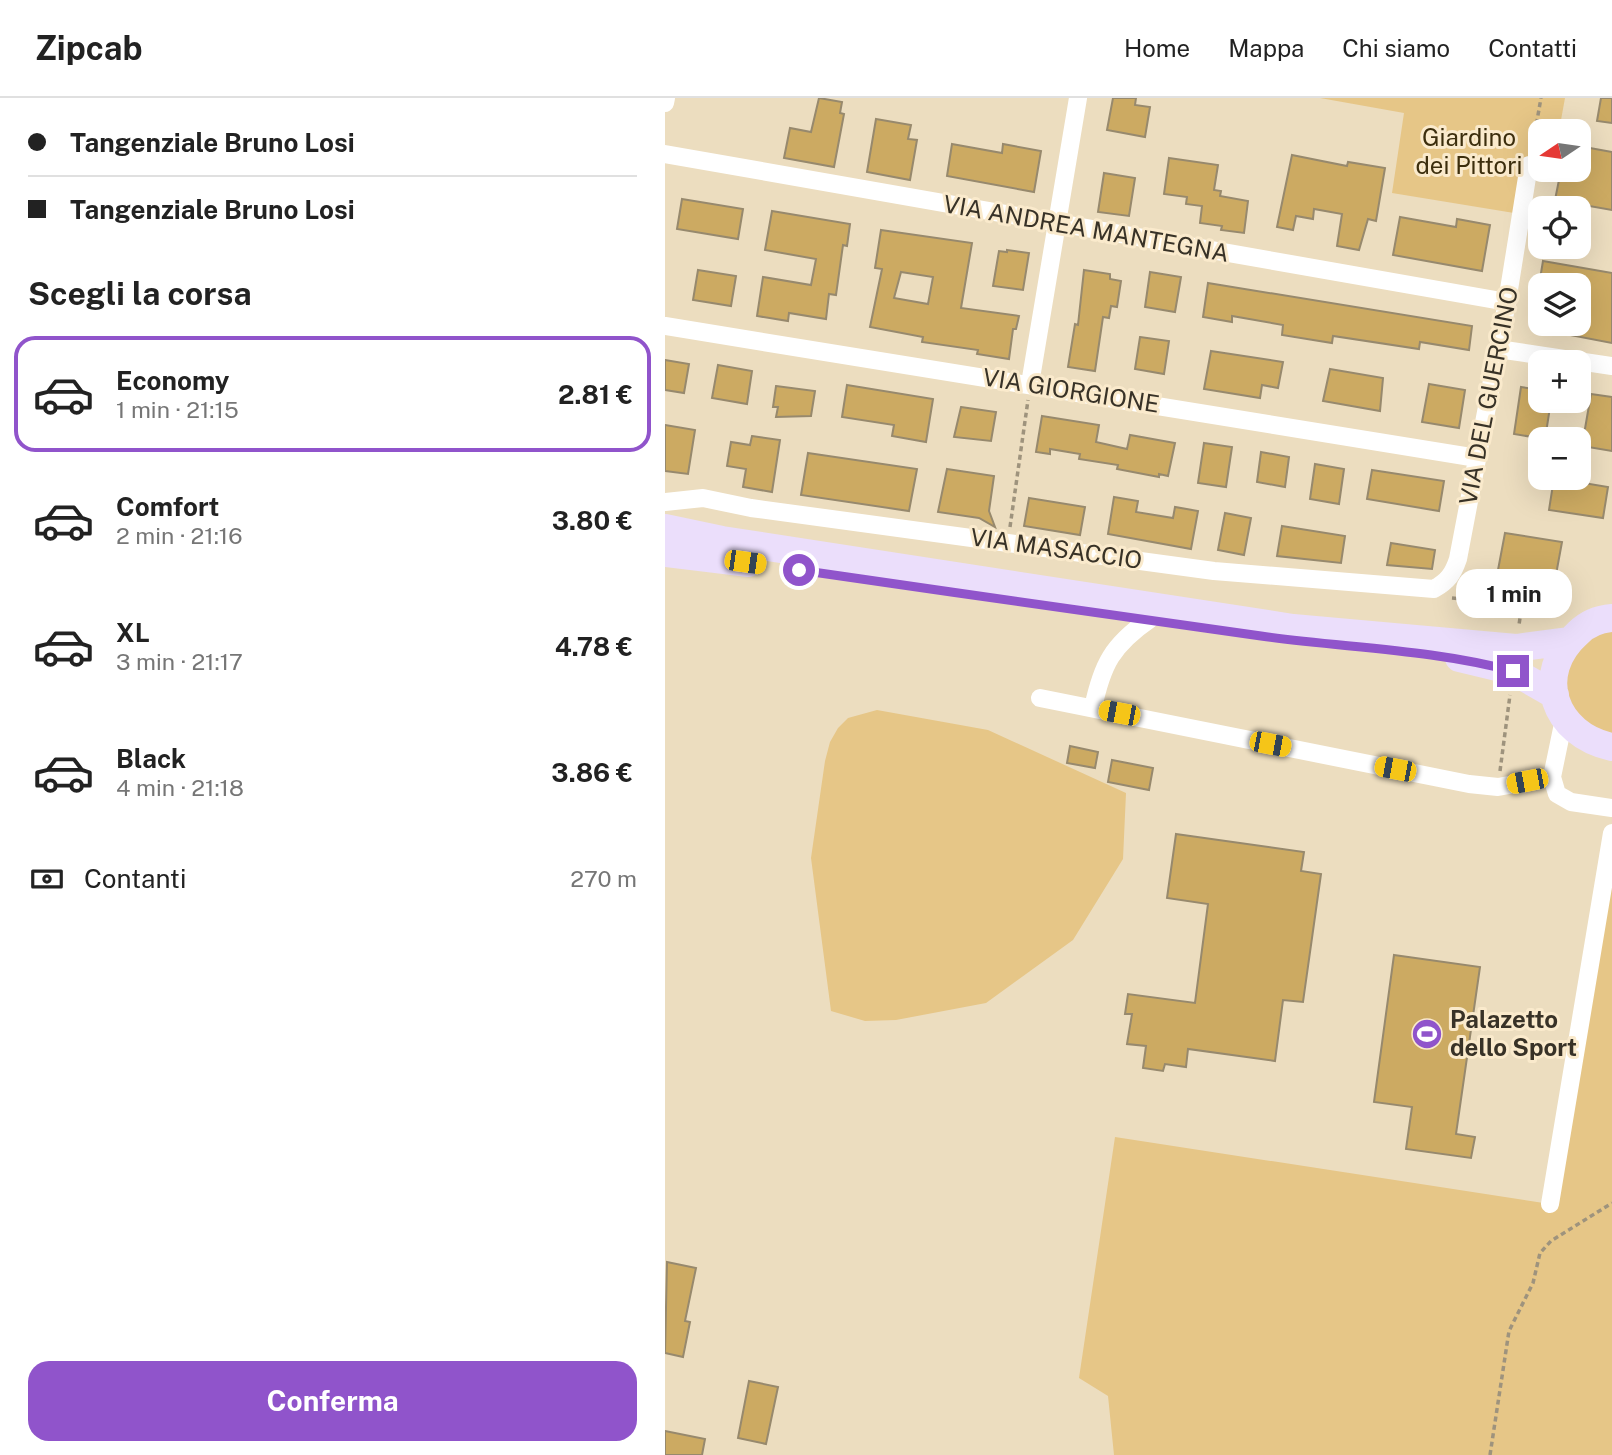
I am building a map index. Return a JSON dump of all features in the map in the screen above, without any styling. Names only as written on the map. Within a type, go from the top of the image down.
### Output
[{"type":"main road","points":[[666,527],[717,558],[1289,640],[1409,651],[1479,662],[1513,671],[1560,707]]},
{"type":"main road","points":[[666,527],[722,540],[1293,628],[1516,648],[1568,641]]},
{"type":"main road","points":[[1612,618],[1604,618],[1585,626],[1568,641],[1556,661],[1553,681],[1560,707],[1578,734],[1596,744],[1612,747]]},
{"type":"street","points":[[665,103],[666,98]]},
{"type":"street","points":[[1030,384],[1078,98]]},
{"type":"street","name":"VIA ANDREA MANTEGNA","points":[[665,154],[1507,302]]},
{"type":"street","name":"VIA DEL GUERCINO","points":[[1446,582],[1454,572],[1458,559],[1507,302],[1528,171]]},
{"type":"street","name":"VIA GIORGIONE","points":[[665,326],[1477,458]]},
{"type":"street","points":[[1498,349],[1612,366]]},
{"type":"street","name":"VIA MASACCIO","points":[[666,527],[703,498],[751,508],[1266,576],[1434,589],[1446,582]]},
{"type":"street","points":[[1093,708],[1099,681],[1118,644],[1150,620]]},
{"type":"street","points":[[1040,698],[1469,784],[1498,787],[1552,777]]},
{"type":"street","points":[[1560,707],[1552,777],[1557,794],[1571,802],[1612,808]]},
{"type":"street","points":[[1550,1204],[1612,834]]},
{"type":"path","points":[[1538,119],[1542,98]]},
{"type":"path","points":[[1008,542],[1030,384]]},
{"type":"path","points":[[1490,1455],[1509,1331],[1533,1283],[1540,1254],[1551,1241],[1612,1203]]},
{"type":"green space","name":"Giardino dei Pittori","points":[[1320,98],[1565,98],[1561,119],[1528,119],[1528,167],[1523,166],[1514,213],[1392,193],[1404,113]]},
{"type":"green space","points":[[1612,630],[1612,735],[1585,724],[1567,698],[1565,681],[1568,665],[1592,636]]},
{"type":"green space","points":[[877,710],[988,730],[1126,793],[1123,859],[1073,940],[986,1003],[896,1020],[865,1021],[831,1011],[811,858],[825,761],[830,742],[848,718]]},
{"type":"green space","points":[[1612,865],[1612,1455],[1114,1455],[1108,1396],[1079,1378],[1115,1137],[1550,1204]]},
{"type":"building","points":[[819,98],[842,102],[840,113],[844,114],[834,167],[784,158],[790,128],[811,132]]},
{"type":"building","points":[[1113,98],[1136,98],[1135,105],[1150,107],[1145,137],[1107,130]]},
{"type":"building","points":[[1601,98],[1612,98],[1612,123],[1597,121]]},
{"type":"building","points":[[876,119],[911,125],[908,139],[917,140],[910,180],[867,172]]},
{"type":"building","points":[[952,144],[1002,153],[1003,144],[1041,151],[1034,192],[947,176]]},
{"type":"building","points":[[1591,148],[1612,152],[1612,210],[1591,206],[1591,196],[1556,196],[1559,182],[1591,182]]},
{"type":"building","points":[[1292,155],[1347,166],[1348,162],[1385,168],[1376,221],[1368,219],[1359,250],[1337,246],[1342,214],[1314,209],[1313,219],[1296,216],[1293,230],[1277,227]]},
{"type":"building","points":[[1169,158],[1218,165],[1214,190],[1221,191],[1220,196],[1248,201],[1244,233],[1221,230],[1222,226],[1200,223],[1202,206],[1186,204],[1187,197],[1164,194]]},
{"type":"building","points":[[1104,173],[1135,178],[1129,216],[1098,212]]},
{"type":"building","points":[[682,199],[743,209],[738,239],[677,229]]},
{"type":"building","points":[[772,211],[850,224],[847,246],[843,245],[836,295],[829,294],[826,319],[789,313],[788,321],[757,316],[763,277],[811,285],[816,259],[765,250]]},
{"type":"building","points":[[1400,217],[1456,227],[1457,219],[1490,225],[1482,271],[1393,255]]},
{"type":"building","points":[[881,230],[972,243],[961,308],[1019,316],[1016,329],[1013,329],[1009,359],[977,354],[978,350],[922,342],[923,337],[870,327],[882,269],[875,268]],"holes":[[[901,272],[933,277],[928,304],[894,298]]]},
{"type":"building","points":[[999,251],[1029,253],[1023,290],[993,286]]},
{"type":"building","points":[[1543,261],[1612,273],[1612,343],[1575,336],[1591,336],[1591,273],[1541,273]]},
{"type":"building","points":[[698,270],[736,276],[731,306],[693,300]]},
{"type":"building","points":[[1084,270],[1110,274],[1110,279],[1121,281],[1117,307],[1111,306],[1109,318],[1103,317],[1095,371],[1068,367],[1075,324],[1078,325]]},
{"type":"building","points":[[1150,272],[1181,277],[1175,312],[1145,307]]},
{"type":"building","points":[[1208,283],[1472,326],[1469,350],[1420,342],[1419,349],[1333,336],[1332,343],[1282,335],[1283,325],[1232,316],[1232,322],[1203,317]]},
{"type":"building","points":[[1140,337],[1169,341],[1164,374],[1135,369]]},
{"type":"building","points":[[1211,351],[1283,362],[1278,388],[1262,385],[1260,398],[1204,389]]},
{"type":"building","points":[[665,360],[689,364],[684,393],[665,390]]},
{"type":"building","points":[[718,365],[752,371],[747,404],[712,398]]},
{"type":"building","points":[[1330,369],[1383,378],[1380,411],[1323,401]]},
{"type":"building","points":[[1429,384],[1465,390],[1459,428],[1422,422]]},
{"type":"building","points":[[847,385],[933,399],[926,442],[892,436],[894,425],[842,417]]},
{"type":"building","points":[[776,386],[815,391],[811,416],[776,417],[778,407],[773,407]]},
{"type":"building","points":[[1521,387],[1528,388],[1528,413],[1549,413],[1547,427],[1528,427],[1528,436],[1514,434]]},
{"type":"building","points":[[1591,394],[1612,397],[1612,451],[1591,448],[1591,427],[1585,427],[1588,413],[1591,413]]},
{"type":"building","points":[[961,407],[996,412],[991,441],[954,437]]},
{"type":"building","points":[[1042,416],[1099,425],[1096,442],[1127,449],[1130,435],[1175,443],[1168,476],[1159,474],[1159,477],[1117,469],[1118,465],[1079,459],[1080,454],[1050,449],[1050,454],[1036,452]]},
{"type":"building","points":[[665,425],[695,430],[688,474],[665,471]]},
{"type":"building","points":[[752,436],[780,440],[772,492],[743,487],[746,469],[727,466],[731,442],[750,445]]},
{"type":"building","points":[[1204,443],[1232,447],[1226,487],[1198,483]]},
{"type":"building","points":[[1261,452],[1289,457],[1285,487],[1257,482]]},
{"type":"building","points":[[808,453],[917,469],[909,511],[801,495]]},
{"type":"building","points":[[1315,464],[1344,469],[1339,504],[1310,499]]},
{"type":"building","points":[[947,469],[994,476],[989,511],[995,527],[979,518],[938,512]]},
{"type":"building","points":[[1372,470],[1444,481],[1439,511],[1367,499]]},
{"type":"building","points":[[1591,484],[1608,487],[1603,518],[1549,510],[1552,490],[1591,490]]},
{"type":"building","points":[[1114,497],[1138,501],[1136,512],[1173,518],[1175,507],[1198,511],[1191,549],[1108,534]]},
{"type":"building","points":[[1029,498],[1085,507],[1080,535],[1024,526]]},
{"type":"building","points":[[1225,513],[1251,518],[1244,555],[1218,550]]},
{"type":"building","points":[[1282,526],[1345,536],[1341,563],[1277,556]]},
{"type":"building","points":[[1505,533],[1562,542],[1555,580],[1498,570]]},
{"type":"building","points":[[1391,543],[1435,550],[1432,569],[1387,565]]},
{"type":"building","points":[[1070,746],[1098,752],[1095,768],[1067,763]]},
{"type":"building","points":[[1112,760],[1153,768],[1149,790],[1108,782]]},
{"type":"building","points":[[1176,834],[1304,852],[1301,871],[1321,874],[1303,1002],[1283,1000],[1275,1061],[1188,1049],[1186,1067],[1165,1064],[1163,1071],[1143,1068],[1146,1046],[1127,1044],[1132,1014],[1125,1014],[1128,994],[1195,1003],[1208,904],[1167,898]]},
{"type":"building","name":"Palazetto dello Sport","points":[[1394,955],[1480,967],[1456,1134],[1475,1137],[1471,1158],[1406,1149],[1412,1107],[1374,1102]]},
{"type":"building","points":[[667,1262],[696,1268],[685,1321],[690,1322],[683,1357],[665,1353]]},
{"type":"building","points":[[749,1381],[778,1387],[766,1444],[738,1438]]},
{"type":"building","points":[[665,1431],[705,1439],[702,1455],[665,1455]]},
{"type":"place","name":"Palazetto dello Sport","points":[[1427,1034]]},
{"type":"route","points":[[799,570],[1289,640],[1409,651],[1479,662],[1513,671]]}]
